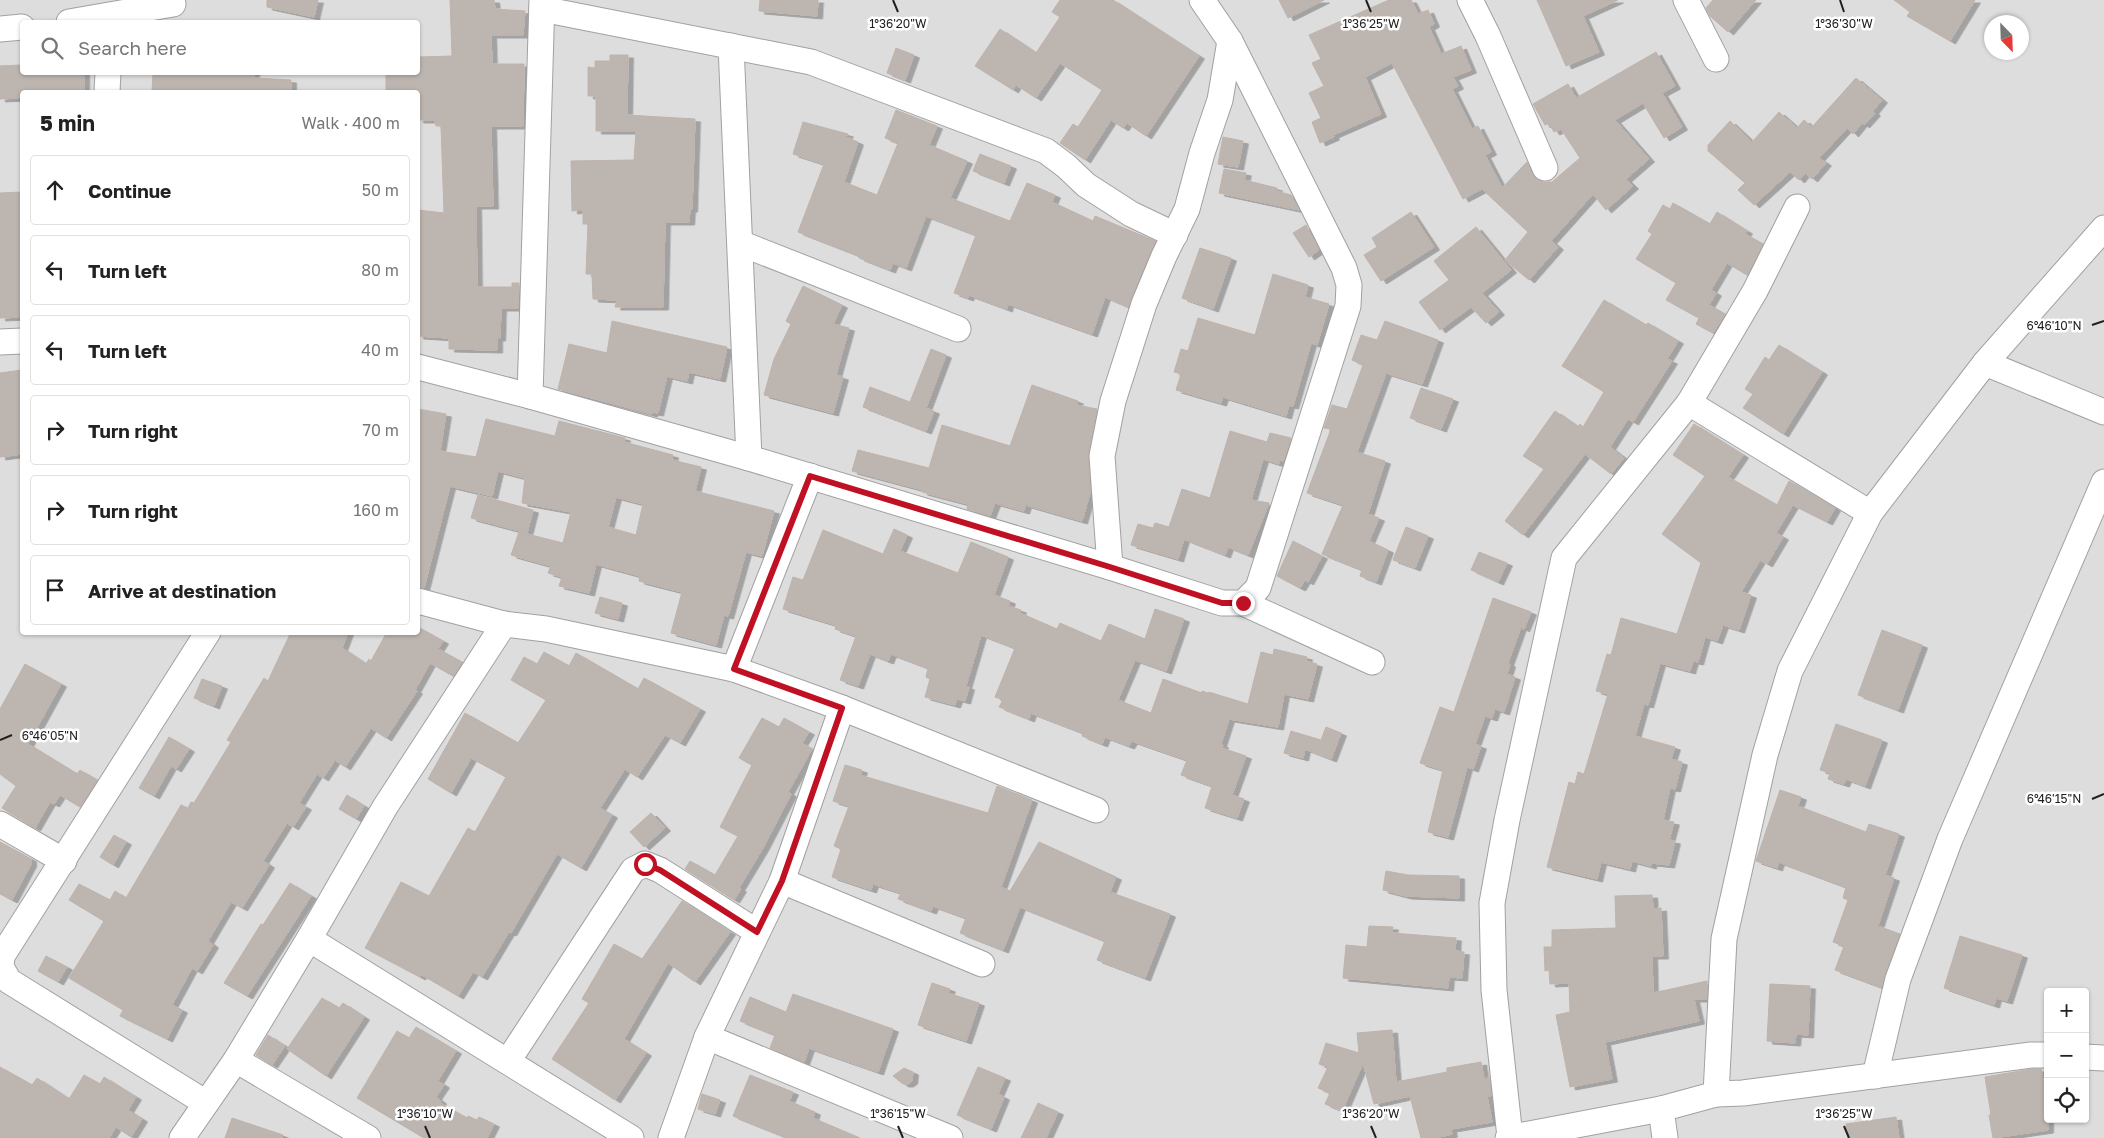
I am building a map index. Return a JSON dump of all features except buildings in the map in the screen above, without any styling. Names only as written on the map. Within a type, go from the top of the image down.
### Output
[{"type":"street","points":[[1202,0],[1230,41],[1344,268],[1349,285],[1348,306],[1258,588],[1243,603]]},
{"type":"street","points":[[1470,0],[1488,36],[1545,168]]},
{"type":"street","points":[[1686,0],[1716,59]]},
{"type":"street","points":[[95,20],[109,19],[173,4]]},
{"type":"street","points":[[530,396],[542,4],[811,62],[1046,152],[1066,166],[1093,190],[1132,214],[1175,235]]},
{"type":"street","points":[[0,29],[20,27]]},
{"type":"street","points":[[1110,567],[1102,456],[1112,401],[1144,304],[1164,256],[1187,209],[1202,153],[1220,100],[1230,41]]},
{"type":"street","points":[[731,46],[750,458]]},
{"type":"street","points":[[107,90],[108,75]]},
{"type":"street","points":[[1797,207],[1755,291],[1689,403],[1564,558],[1507,820],[1492,903],[1494,990],[1509,1138],[1661,1109],[1716,1094],[1743,1093],[2031,1054],[2044,1055]]},
{"type":"street","points":[[1716,1094],[1724,939],[1765,755],[1790,671],[1870,513],[1985,364],[2104,228]]},
{"type":"street","points":[[740,243],[958,329]]},
{"type":"street","points":[[0,342],[20,341]]},
{"type":"street","points":[[1985,364],[2104,412]]},
{"type":"street","points":[[420,368],[530,396],[750,458],[1110,567],[1222,603],[1243,603],[1372,662]]},
{"type":"street","points":[[1689,403],[1870,513]]},
{"type":"street","points":[[734,669],[810,476]]},
{"type":"street","points":[[1875,1076],[1898,979],[1950,839],[2104,482]]},
{"type":"street","points":[[420,602],[504,624],[546,629],[734,669],[842,708],[1096,810]]},
{"type":"street","points":[[182,1138],[236,1060],[384,807],[504,624]]},
{"type":"street","points":[[206,635],[2,956],[1,967],[9,981],[206,1102]]},
{"type":"street","points":[[671,1138],[707,1037],[782,881],[842,708]]},
{"type":"street","points":[[0,824],[64,861]]},
{"type":"street","points":[[508,1061],[633,870],[645,864],[660,870],[757,932]]},
{"type":"street","points":[[782,881],[982,964]]},
{"type":"street","points":[[308,939],[632,1138]]},
{"type":"street","points":[[707,1037],[950,1138]]},
{"type":"street","points":[[2089,1057],[2104,1058]]},
{"type":"street","points":[[236,1060],[368,1138]]},
{"type":"street","points":[[1661,1109],[1665,1138]]},
{"type":"shaded area","points":[[0,0],[2104,0],[2104,1138],[0,1138]]},
{"type":"route","points":[[645,864],[660,870],[757,932],[782,881],[842,708],[734,669],[810,476],[1222,603],[1243,603]]}]
